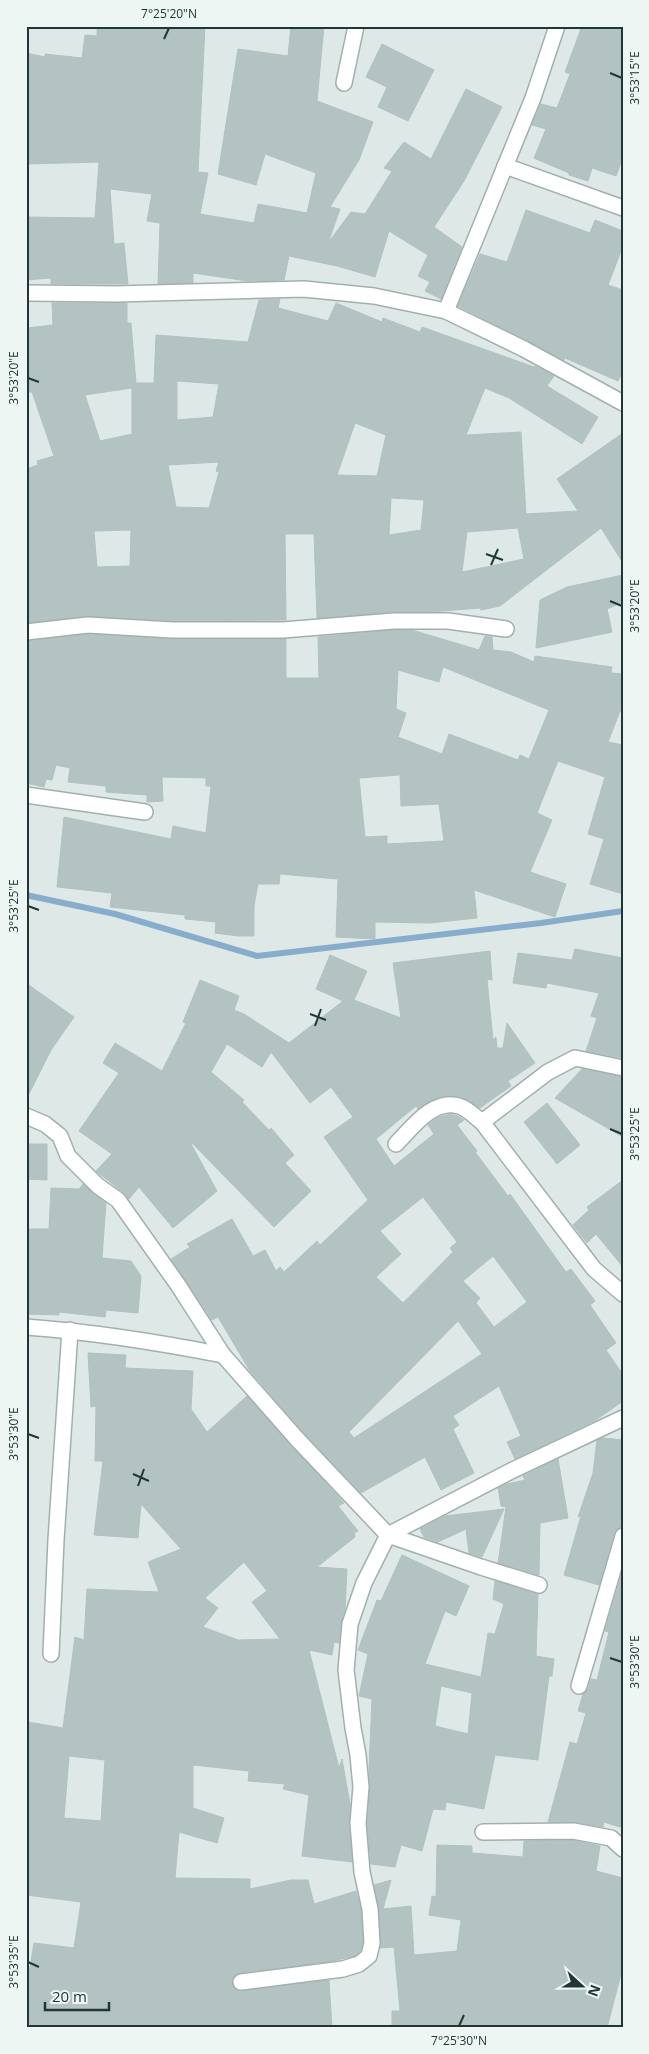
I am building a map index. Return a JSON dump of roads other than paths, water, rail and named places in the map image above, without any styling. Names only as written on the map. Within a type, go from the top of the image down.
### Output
[{"type":"street","points":[[344,83],[356,26]]},
{"type":"street","points":[[446,311],[533,98],[557,26]]},
{"type":"street","points":[[505,166],[623,208]]},
{"type":"street","points":[[26,293],[116,294],[304,289],[374,296],[446,311],[524,349],[623,404]]},
{"type":"street","points":[[26,632],[88,625],[172,630],[283,630],[394,621],[448,621],[506,629]]},
{"type":"street","points":[[26,795],[145,812]]},
{"type":"street","points":[[482,1122],[548,1072],[575,1058],[623,1068]]},
{"type":"street","points":[[396,1144],[427,1112],[443,1106],[460,1106],[482,1122],[594,1269],[623,1294]]},
{"type":"street","points":[[26,1116],[46,1124],[60,1136],[68,1156],[98,1186],[118,1200],[178,1285],[223,1355],[297,1439],[388,1535],[481,1567],[539,1584]]},
{"type":"street","points":[[26,1327],[70,1330],[139,1339],[223,1355]]},
{"type":"street","points":[[51,1654],[56,1540],[70,1330]]},
{"type":"street","points":[[241,1982],[343,1969],[358,1964],[370,1956],[372,1944],[370,1909],[362,1872],[358,1823],[360,1787],[358,1755],[346,1670],[350,1624],[364,1583],[388,1535],[512,1471],[623,1418]]},
{"type":"street","points":[[579,1686],[623,1536]]},
{"type":"street","points":[[483,1832],[573,1831],[611,1838],[623,1849]]},
{"type":"waterway","points":[[26,895],[115,914],[257,956],[541,923],[623,911]]}]
